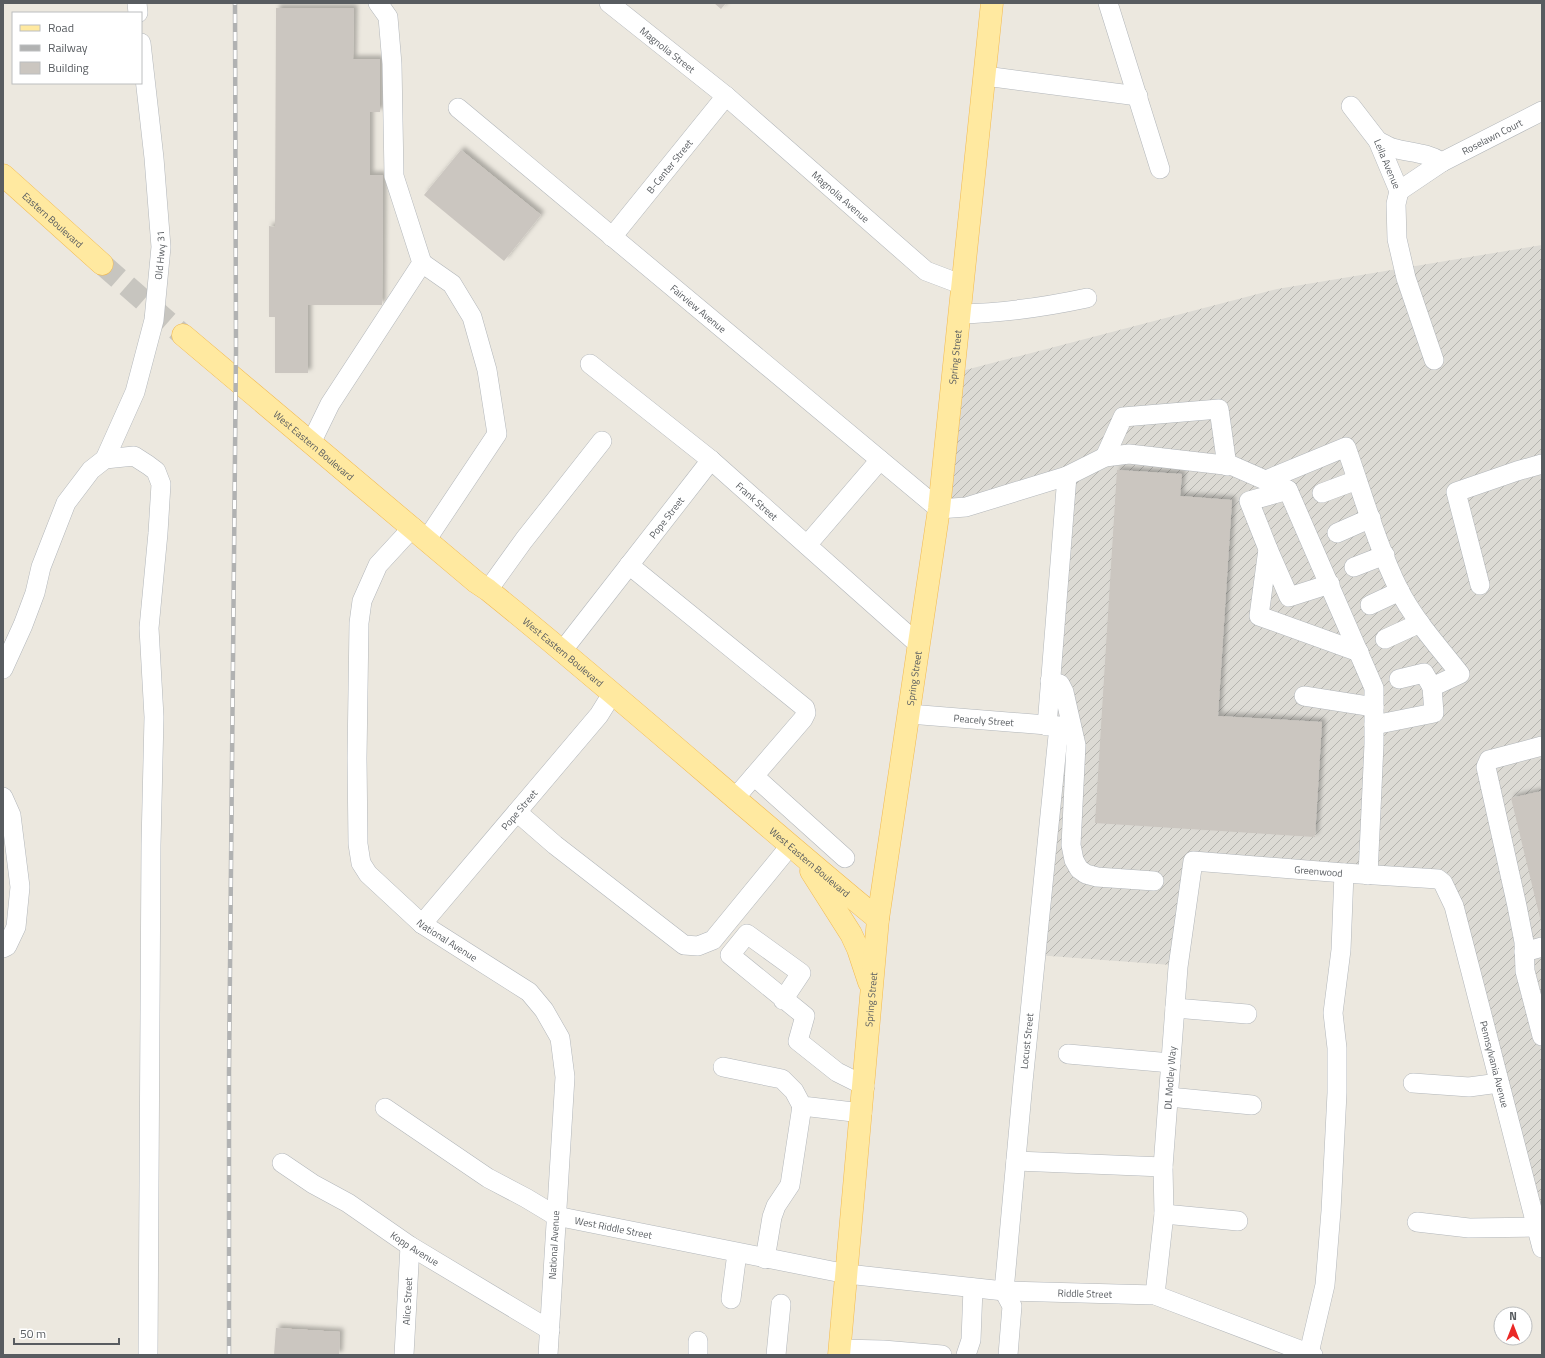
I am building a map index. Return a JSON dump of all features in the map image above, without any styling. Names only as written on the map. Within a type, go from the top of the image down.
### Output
[{"type":"main road","name":"Spring Street","points":[[840,1352],[865,1086],[878,919],[939,509],[992,3]]},
{"type":"main road","name":"Eastern Boulevard","points":[[4,178],[102,264]]},
{"type":"main road","name":"West Eastern Boulevard","points":[[183,335],[420,533],[476,582],[488,590],[616,695],[795,850],[878,919]]},
{"type":"main road","points":[[795,850],[851,934],[858,949],[872,991]]},
{"type":"street","points":[[312,443],[330,404],[422,263],[394,176],[392,64],[388,17],[378,3]]},
{"type":"street","name":"Magnolia Street","points":[[609,3],[726,96]]},
{"type":"street","points":[[1108,3],[1160,169]]},
{"type":"street","name":"Old Hwy 31","points":[[105,459],[135,392],[151,335],[156,305],[161,247],[154,158],[142,52]]},
{"type":"street","points":[[985,76],[1138,96]]},
{"type":"street","name":"B-Center Street","points":[[612,237],[726,96]]},
{"type":"street","name":"Magnolia Avenue","points":[[726,96],[926,271],[963,285]]},
{"type":"street","name":"Leila Avenue","points":[[1351,106],[1378,141],[1399,191],[1396,204],[1397,233],[1406,278],[1434,360]]},
{"type":"street","name":"Fairview Avenue","points":[[458,108],[939,509]]},
{"type":"street","name":"Roselawn Court","points":[[1399,191],[1442,162],[1542,111]]},
{"type":"street","points":[[1378,141],[1392,148],[1434,157],[1442,162]]},
{"type":"street","name":"National Avenue","points":[[422,263],[452,284],[472,317],[487,370],[497,434],[420,533],[378,565],[362,601],[359,623],[357,750],[358,836],[361,863],[368,874],[422,924],[528,992],[544,1010],[560,1038],[565,1077],[548,1355]]},
{"type":"street","points":[[960,314],[1040,308],[1087,298]]},
{"type":"street","name":"Frank Street","points":[[590,364],[711,460],[918,644]]},
{"type":"street","points":[[1105,457],[1124,417],[1219,409],[1227,466]]},
{"type":"street","points":[[488,590],[524,540],[602,441]]},
{"type":"street","points":[[1266,480],[1346,447],[1371,518],[1400,591],[1420,623],[1460,674],[1432,687]]},
{"type":"street","points":[[939,509],[966,508],[1068,476],[1105,457],[1129,454],[1233,466],[1288,490],[1374,688],[1368,875]]},
{"type":"street","points":[[3,669],[23,625],[35,593],[41,567],[66,503],[91,470],[105,459],[134,456],[156,471],[161,484],[149,628],[154,717],[151,845],[148,1355]]},
{"type":"street","name":"Pope Street","points":[[562,650],[711,460]]},
{"type":"street","points":[[807,545],[880,460]]},
{"type":"street","points":[[1480,585],[1456,492],[1542,464]]},
{"type":"street","name":"Locust Street","points":[[1008,1355],[1012,1306],[1004,1291],[1053,726],[1050,681],[1068,476]]},
{"type":"street","points":[[1322,493],[1357,480]]},
{"type":"street","points":[[1288,490],[1249,501],[1289,597],[1330,584]]},
{"type":"street","points":[[1337,533],[1371,518]]},
{"type":"street","points":[[1268,549],[1259,616],[1359,652]]},
{"type":"street","points":[[1354,567],[1385,555]]},
{"type":"street","points":[[629,566],[804,708],[806,713],[803,719],[735,798]]},
{"type":"street","points":[[1370,605],[1400,591]]},
{"type":"street","points":[[1385,639],[1420,623]]},
{"type":"street","points":[[1304,696],[1374,716],[1434,713],[1432,687],[1424,673],[1399,679]]},
{"type":"street","points":[[1050,681],[1060,684],[1064,692],[1075,735],[1076,761],[1071,845],[1074,860],[1082,871],[1097,877],[1154,881]]},
{"type":"street","name":"Pope Street","points":[[422,924],[599,715],[607,702],[616,695]]},
{"type":"street","name":"Peacely Street","points":[[909,714],[1053,726]]},
{"type":"street","points":[[1542,746],[1489,760],[1486,767],[1517,906],[1533,950],[1525,971],[1542,1036]]},
{"type":"street","points":[[754,776],[845,858]]},
{"type":"street","points":[[3,796],[11,815],[20,887],[16,927],[7,946],[3,948]]},
{"type":"street","points":[[517,812],[555,845],[684,945],[698,946],[713,940],[795,850]]},
{"type":"street","name":"Greenwood","points":[[1192,861],[1438,879],[1443,883]]},
{"type":"street","name":"DL Motley Way","points":[[1155,1296],[1164,1214],[1163,1167],[1178,967],[1192,861]]},
{"type":"street","points":[[1311,1354],[1325,1284],[1331,1211],[1337,1093],[1337,1048],[1333,1013],[1340,950],[1344,873]]},
{"type":"street","name":"Pennsylvania Avenue","points":[[1443,883],[1454,906],[1542,1248]]},
{"type":"street","points":[[783,1000],[805,1016],[798,1041],[837,1072],[865,1086]]},
{"type":"street","points":[[1176,1008],[1246,1014]]},
{"type":"street","points":[[1068,1054],[1171,1063]]},
{"type":"street","points":[[723,1067],[782,1078],[794,1091],[802,1106],[790,1185],[776,1206],[772,1217],[765,1259]]},
{"type":"street","points":[[1413,1083],[1469,1087],[1499,1083]]},
{"type":"street","points":[[1169,1097],[1252,1105]]},
{"type":"street","points":[[802,1106],[862,1114]]},
{"type":"street","name":"West Riddle Street","points":[[385,1108],[488,1178],[556,1216],[765,1259],[847,1274]]},
{"type":"street","points":[[1016,1161],[1163,1167]]},
{"type":"street","name":"Kopp Avenue","points":[[282,1163],[313,1184],[348,1203],[410,1246],[550,1330]]},
{"type":"street","points":[[1164,1214],[1238,1221]]},
{"type":"street","points":[[1417,1222],[1469,1228],[1536,1227]]},
{"type":"street","name":"Alice Street","points":[[404,1355],[410,1246]]},
{"type":"street","points":[[731,1299],[737,1253]]},
{"type":"street","name":"Riddle Street","points":[[847,1274],[1004,1291],[1155,1296],[1311,1354]]},
{"type":"street","points":[[966,1355],[971,1340],[973,1288]]},
{"type":"street","points":[[776,1355],[781,1304]]},
{"type":"street","points":[[840,1352],[883,1350],[942,1355]]},
{"type":"shaded area","points":[[1542,245],[1542,1254],[1443,883],[1193,861],[1185,966],[1036,955],[1059,727],[1047,726],[1067,477],[939,509],[954,373],[1277,289]]},
{"type":"building","points":[[714,3],[726,3],[721,9]]},
{"type":"building","points":[[276,8],[354,8],[353,59],[380,59],[380,112],[370,112],[370,175],[383,175],[382,305],[308,305],[308,373],[275,373],[275,317],[269,317],[269,226],[275,227]]},
{"type":"building","points":[[461,150],[541,215],[504,261],[424,195]]},
{"type":"building","points":[[1117,470],[1182,474],[1180,496],[1232,500],[1218,716],[1322,722],[1315,837],[1095,823]]},
{"type":"building","points":[[1542,791],[1542,921],[1541,922],[1511,798]]},
{"type":"building","points":[[276,1328],[340,1332],[339,1355],[274,1355]]},
{"type":"tunnel","points":[[102,264],[183,335]]},
{"type":"railway","points":[[229,1355],[229,1073],[236,351],[235,3]]}]
